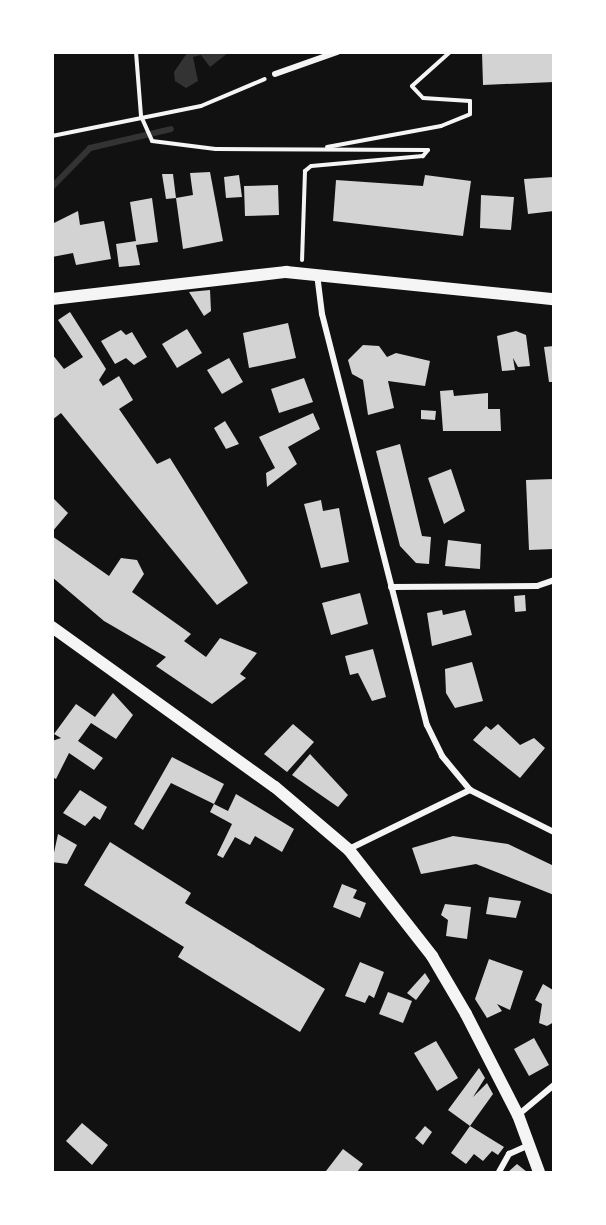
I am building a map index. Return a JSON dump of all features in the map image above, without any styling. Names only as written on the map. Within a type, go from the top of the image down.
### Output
[{"type":"main road","points":[[52,299],[222,275],[301,272],[554,299]]},
{"type":"main road","points":[[52,627],[275,787],[349,850],[432,956],[518,1115],[539,1173]]},
{"type":"street","points":[[275,74],[337,52]]},
{"type":"street","points":[[317,274],[391,587],[427,725],[442,756],[470,790],[554,832]]},
{"type":"street","points":[[391,587],[537,586],[554,580]]},
{"type":"street","points":[[349,850],[470,790]]},
{"type":"street","points":[[518,1115],[554,1085]]},
{"type":"street","points":[[498,1173],[509,1154],[529,1145]]},
{"type":"path","points":[[136,52],[141,116],[152,141],[216,149],[428,150],[423,156],[311,166],[305,171],[301,272]]},
{"type":"path","points":[[324,148],[441,126],[470,114],[470,101],[423,98],[412,86],[450,52]]},
{"type":"path","points":[[52,136],[141,116],[201,106],[275,74]]},
{"type":"shaded area","points":[[187,53],[228,53],[210,67],[201,55],[193,57],[198,81],[186,88],[175,81],[174,72]]},
{"type":"building","points":[[482,52],[554,52],[554,82],[483,85]]},
{"type":"building","points":[[210,172],[223,241],[183,249],[176,198],[193,195],[190,173]]},
{"type":"building","points":[[162,174],[173,174],[176,198],[166,199]]},
{"type":"building","points":[[239,175],[242,197],[226,198],[224,177]]},
{"type":"building","points":[[425,175],[471,181],[463,236],[333,221],[336,180],[423,186]]},
{"type":"building","points":[[554,177],[554,211],[528,214],[524,179]]},
{"type":"building","points":[[278,185],[279,215],[245,216],[244,186]]},
{"type":"building","points":[[481,195],[514,197],[511,230],[480,228]]},
{"type":"building","points":[[152,198],[158,242],[136,245],[140,265],[119,267],[116,244],[136,241],[130,202]]},
{"type":"building","points":[[78,211],[80,225],[104,221],[111,259],[76,265],[73,253],[52,257],[52,224]]},
{"type":"building","points":[[210,290],[211,311],[204,316],[189,292]]},
{"type":"building","points":[[70,312],[106,369],[99,380],[103,386],[119,376],[133,400],[119,409],[157,464],[170,458],[248,583],[217,605],[61,413],[52,420],[52,354],[64,369],[83,357],[58,320]]},
{"type":"building","points":[[288,323],[296,358],[249,368],[243,333]]},
{"type":"building","points":[[187,329],[202,353],[177,368],[162,344]]},
{"type":"building","points":[[121,330],[126,335],[132,332],[147,357],[134,365],[126,358],[115,364],[101,341]]},
{"type":"building","points":[[516,331],[526,335],[530,366],[518,367],[513,358],[515,370],[502,371],[497,336]]},
{"type":"building","points":[[363,345],[379,346],[387,357],[396,353],[430,361],[425,386],[388,381],[394,408],[368,415],[363,380],[352,374],[348,360]]},
{"type":"building","points":[[554,346],[554,382],[549,382],[544,347]]},
{"type":"building","points":[[229,358],[243,382],[222,394],[207,370]]},
{"type":"building","points":[[304,378],[313,402],[279,413],[271,389]]},
{"type":"building","points":[[453,390],[454,396],[488,393],[488,409],[500,409],[501,431],[443,431],[440,391]]},
{"type":"building","points":[[421,410],[436,411],[435,420],[421,419]]},
{"type":"building","points":[[313,413],[320,429],[288,447],[297,464],[267,487],[266,473],[275,468],[259,437]]},
{"type":"building","points":[[225,421],[239,444],[226,449],[214,428]]},
{"type":"building","points":[[400,444],[422,536],[431,537],[429,564],[416,563],[400,546],[376,451]]},
{"type":"building","points":[[451,469],[465,511],[444,524],[428,478]]},
{"type":"building","points":[[554,479],[554,549],[529,550],[526,480]]},
{"type":"building","points":[[52,497],[68,513],[52,532]]},
{"type":"building","points":[[321,500],[323,511],[339,508],[349,562],[321,568],[304,504]]},
{"type":"building","points":[[52,536],[109,576],[121,558],[137,560],[144,574],[132,592],[191,634],[184,641],[206,657],[220,638],[257,653],[240,674],[246,678],[212,704],[156,666],[166,657],[104,621],[52,577]]},
{"type":"building","points":[[448,540],[481,544],[480,569],[445,566]]},
{"type":"building","points":[[360,593],[368,624],[331,635],[322,603]]},
{"type":"building","points":[[525,595],[526,611],[515,612],[514,596]]},
{"type":"building","points":[[442,610],[443,615],[465,610],[472,635],[432,646],[427,613]]},
{"type":"building","points":[[373,649],[386,697],[372,701],[358,673],[350,675],[345,656]]},
{"type":"building","points":[[472,662],[483,701],[455,708],[446,693],[445,669]]},
{"type":"building","points":[[113,693],[133,715],[116,739],[91,723],[78,741],[103,758],[94,770],[69,753],[56,779],[52,777],[52,741],[61,738],[54,734],[76,704],[95,717]]},
{"type":"building","points":[[293,724],[314,742],[287,772],[264,754]]},
{"type":"building","points":[[498,724],[520,745],[534,738],[545,748],[520,778],[473,740],[486,726],[491,730]]},
{"type":"building","points":[[310,754],[348,795],[338,807],[292,775]]},
{"type":"building","points":[[172,757],[224,784],[214,804],[171,783],[143,830],[134,824]]},
{"type":"building","points":[[80,790],[107,807],[100,820],[94,816],[85,826],[63,813]]},
{"type":"building","points":[[236,794],[294,829],[282,852],[255,836],[250,845],[235,837],[223,858],[217,855],[232,824],[210,812],[214,804],[228,811]]},
{"type":"building","points":[[58,834],[77,845],[67,864],[52,862]]},
{"type":"building","points":[[453,836],[508,844],[554,866],[554,895],[476,864],[421,874],[412,848]]},
{"type":"building","points":[[110,842],[191,893],[185,903],[325,989],[300,1032],[178,957],[184,947],[84,885]]},
{"type":"building","points":[[342,884],[357,890],[353,898],[366,903],[360,918],[333,907]]},
{"type":"building","points":[[489,897],[521,901],[516,918],[486,914]]},
{"type":"building","points":[[445,904],[471,907],[467,939],[446,936],[448,920],[441,915]]},
{"type":"building","points":[[489,959],[523,971],[510,1010],[497,1004],[502,1011],[487,1018],[475,999]]},
{"type":"building","points":[[360,962],[384,972],[374,998],[369,995],[365,1003],[345,996]]},
{"type":"building","points":[[425,973],[430,981],[416,1000],[407,993]]},
{"type":"building","points":[[543,984],[553,990],[554,1022],[547,1026],[539,1023],[542,1004],[535,1000]]},
{"type":"building","points":[[388,992],[412,1001],[403,1023],[379,1014]]},
{"type":"building","points":[[534,1038],[549,1065],[529,1076],[514,1049]]},
{"type":"building","points":[[436,1041],[458,1078],[437,1091],[414,1053]]},
{"type":"building","points":[[479,1068],[485,1078],[473,1097],[487,1083],[493,1094],[470,1126],[448,1110]]},
{"type":"building","points":[[82,1123],[108,1145],[92,1165],[66,1141]]},
{"type":"building","points":[[425,1126],[432,1132],[423,1145],[415,1138]]},
{"type":"building","points":[[470,1126],[504,1147],[498,1155],[492,1151],[483,1161],[474,1154],[466,1164],[451,1153]]},
{"type":"building","points":[[343,1149],[363,1164],[357,1172],[326,1171]]},
{"type":"building","points":[[517,1164],[527,1172],[508,1172]]},
{"type":"waterway","points":[[52,187],[90,148],[171,129]]}]
